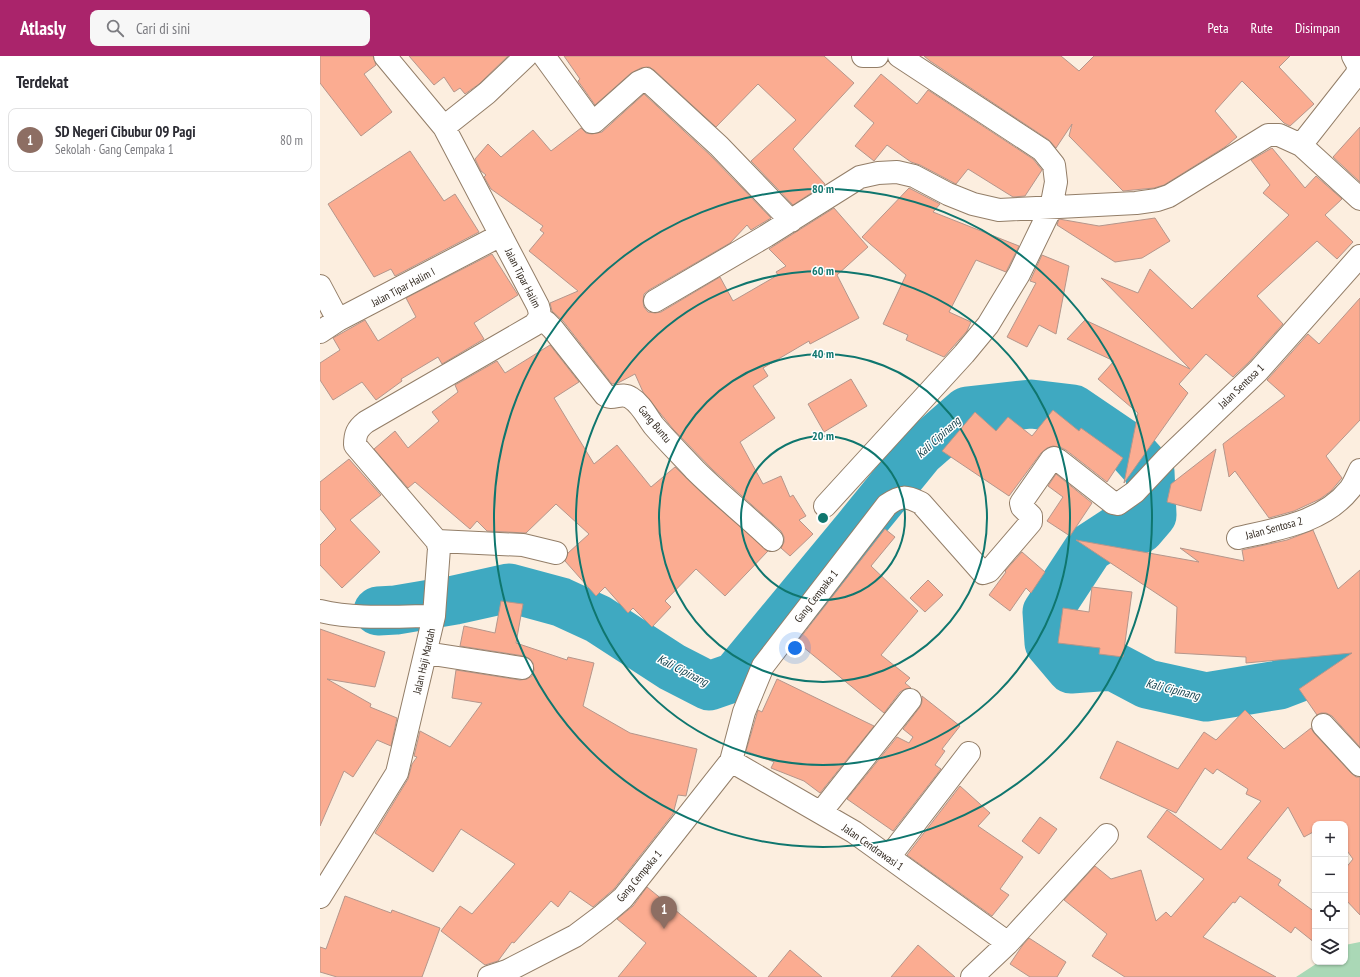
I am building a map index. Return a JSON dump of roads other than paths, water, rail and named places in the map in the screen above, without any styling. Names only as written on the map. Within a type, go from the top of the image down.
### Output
[{"type":"street","name":"Jalan Tipar Halim","points":[[385,56],[444,127],[541,314],[540,319],[534,325],[366,422],[359,427],[356,432],[355,445],[438,544]]},
{"type":"street","points":[[444,127],[487,93],[526,56]]},
{"type":"street","points":[[544,56],[592,122],[594,122],[639,82],[646,79],[719,146],[791,221]]},
{"type":"street","points":[[863,56],[877,56]]},
{"type":"street","points":[[826,506],[959,360],[988,325],[1019,274],[1051,208],[1056,182],[1054,165],[1042,150],[899,56]]},
{"type":"street","points":[[1302,145],[1356,75],[1359,68],[1353,56]]},
{"type":"street","points":[[655,301],[791,221],[860,177],[878,173],[897,172],[914,176],[948,194],[973,204],[999,210],[1136,203],[1157,200],[1169,196],[1268,135],[1279,135],[1302,145],[1360,199]]},
{"type":"street","name":"Jalan Tipar Halim I","points":[[320,332],[338,320],[501,235]]},
{"type":"street","name":"Jalan Sentosa 1","points":[[1113,503],[1118,504],[1148,479],[1166,459],[1258,371],[1360,256]]},
{"type":"street","points":[[320,286],[338,320]]},
{"type":"street","name":"Gang Buntu","points":[[540,319],[546,322],[553,329],[607,397],[623,394],[632,398],[654,426],[696,471],[772,540]]},
{"type":"street","name":"Gang Cempaka 1","points":[[490,977],[507,971],[575,936],[623,898],[732,761],[744,712],[763,666],[887,505],[900,497],[907,497],[921,503],[983,573],[989,571],[1031,522],[1031,516],[1022,507],[1021,503],[1051,460],[1054,458],[1113,503]]},
{"type":"street","name":"Jalan Sentosa 2","points":[[1238,538],[1294,524],[1323,513],[1336,504],[1350,488],[1360,470]]},
{"type":"street","points":[[438,544],[524,545],[556,553]]},
{"type":"street","name":"Jalan Haji Mardah","points":[[320,897],[397,773],[435,614],[438,544]]},
{"type":"street","points":[[320,611],[359,618],[435,614]]},
{"type":"street","points":[[426,653],[522,668]]},
{"type":"street","points":[[821,812],[910,700]]},
{"type":"street","points":[[1323,725],[1360,765]]},
{"type":"street","points":[[889,857],[969,754]]},
{"type":"street","name":"Jalan Cendrawasi 1","points":[[732,761],[854,832],[1008,942]]},
{"type":"street","points":[[972,977],[1008,942],[1107,835]]},
{"type":"waterway","name":"Kali Cipinang","points":[[378,611],[396,610],[455,600],[509,588],[561,602],[598,619],[672,667],[709,686],[735,677],[920,452],[967,411],[1031,404],[1073,409],[1126,445],[1150,472],[1152,515],[1140,529],[1115,531],[1089,548],[1047,612],[1049,643],[1071,669],[1113,666],[1147,684],[1206,697],[1279,685],[1360,654]]},
{"type":"place","name":"SD Negeri Cibubur 09 Pagi","points":[[664,929]]}]
